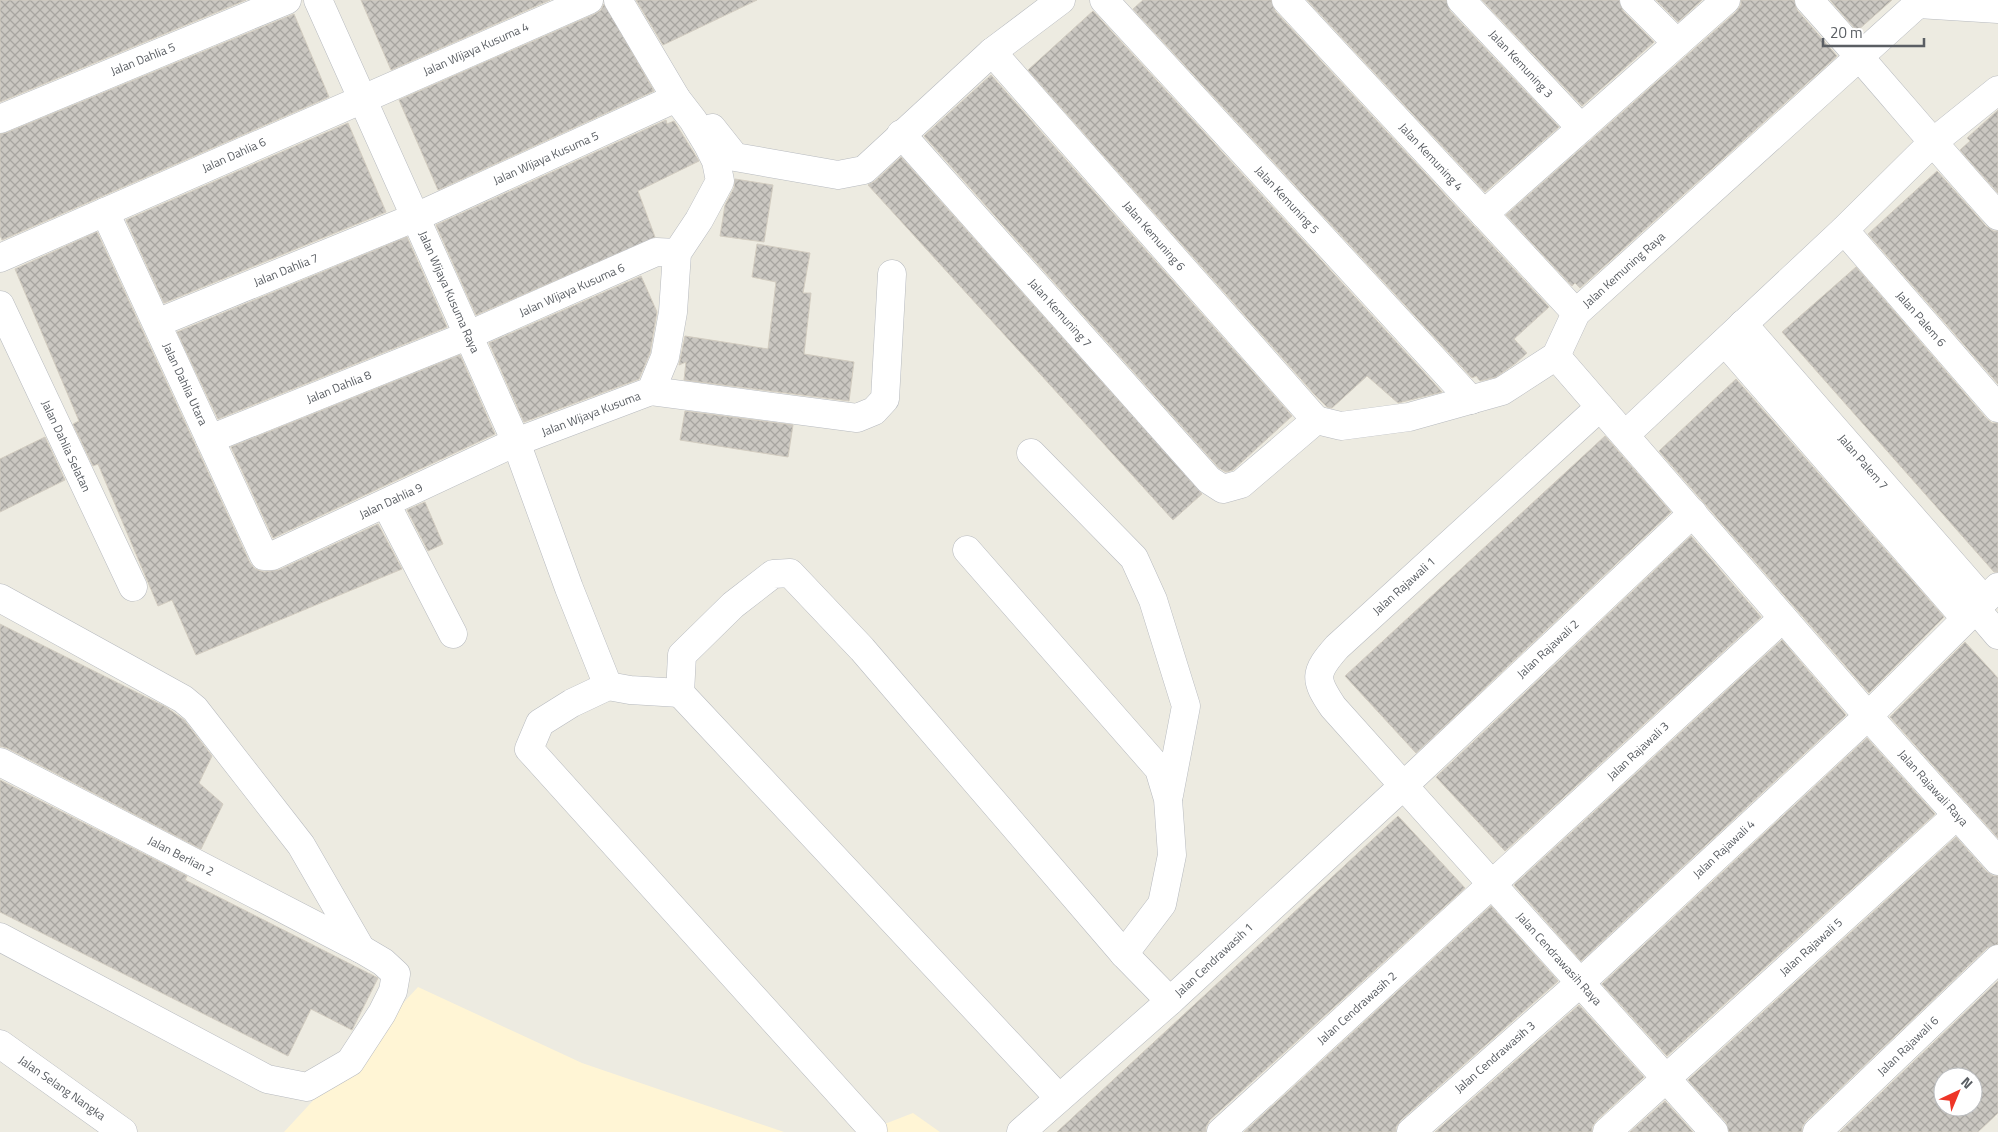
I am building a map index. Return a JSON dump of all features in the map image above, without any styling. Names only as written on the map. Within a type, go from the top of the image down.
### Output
[{"type":"street","name":"Jalan Dahlia 5","points":[[0,119],[287,0]]},
{"type":"street","name":"Jalan Wijaya Kusuma Raya","points":[[318,0],[516,442],[569,588],[608,686]]},
{"type":"street","name":"Jalan Wijaya Kusuma 4","points":[[362,99],[589,0]]},
{"type":"street","points":[[618,0],[676,98]]},
{"type":"street","points":[[632,0],[685,95],[735,157],[838,175],[864,170],[900,134],[992,52],[1061,0]]},
{"type":"street","name":"Jalan Kemuning 5","points":[[1104,0],[1471,400]]},
{"type":"street","name":"Jalan Kemuning 4","points":[[1286,0],[1576,313]]},
{"type":"street","name":"Jalan Kemuning 3","points":[[1461,0],[1581,128]]},
{"type":"street","points":[[1634,0],[1677,43]]},
{"type":"street","points":[[1484,214],[1726,0]]},
{"type":"street","points":[[1809,0],[1860,56],[1932,143],[1998,216]]},
{"type":"street","points":[[1920,2],[1998,9]]},
{"type":"street","name":"Jalan Kemuning Raya","points":[[1556,356],[1576,313],[1920,2]]},
{"type":"street","name":"Jalan Kemuning 6","points":[[992,52],[1316,420]]},
{"type":"street","points":[[1625,435],[1844,230],[1932,143],[1998,90]]},
{"type":"street","name":"Jalan Wijaya Kusuma","points":[[516,442],[651,391],[665,357],[673,312],[677,254],[699,220],[720,181],[716,161],[712,153],[693,120],[676,98]]},
{"type":"street","name":"Jalan Wijaya Kusuma 5","points":[[416,216],[676,98]]},
{"type":"street","name":"Jalan Dahlia 6","points":[[0,258],[362,99]]},
{"type":"street","name":"Jalan Kemuning 7","points":[[900,134],[1209,480],[1223,489],[1241,484],[1316,420]]},
{"type":"street","name":"Jalan Dahlia Utara","points":[[105,212],[264,556]]},
{"type":"street","name":"Jalan Dahlia 7","points":[[157,323],[416,216]]},
{"type":"street","name":"Jalan Palem 6","points":[[1844,230],[1998,408]]},
{"type":"street","name":"Jalan Wijaya Kusuma 6","points":[[468,335],[656,252],[677,254]]},
{"type":"street","points":[[651,391],[857,418],[874,411],[885,399],[892,274]]},
{"type":"street","name":"Jalan Dahlia Selatan","points":[[0,305],[132,587]]},
{"type":"street","name":"Jalan Palem 7","points":[[1734,333],[1980,603],[1998,635]]},
{"type":"street","name":"Jalan Dahlia 8","points":[[210,439],[468,335]]},
{"type":"street","points":[[1316,420],[1341,426],[1409,417],[1502,391],[1556,356]]},
{"type":"street","name":"Jalan Rajawali Raya","points":[[1556,356],[1868,716],[1998,861]]},
{"type":"street","name":"Jalan Rajawali 1","points":[[1403,785],[1333,707],[1322,690],[1319,679],[1322,664],[1344,641],[1600,406]]},
{"type":"street","name":"Jalan Dahlia 9","points":[[264,556],[272,556],[516,442]]},
{"type":"street","points":[[1031,453],[1134,558],[1154,600],[1186,706],[1168,799]]},
{"type":"street","points":[[386,504],[453,634]]},
{"type":"street","name":"Jalan Rajawali 2","points":[[1403,785],[1693,513]]},
{"type":"street","points":[[967,550],[1159,769],[1168,799],[1172,855],[1162,904],[1124,954]]},
{"type":"street","points":[[680,692],[682,655],[733,605],[773,574],[790,574],[862,649],[1124,954],[1170,1001]]},
{"type":"street","points":[[0,598],[183,699],[195,709],[301,845],[362,949]]},
{"type":"street","name":"Jalan Rajawali 4","points":[[1580,983],[1868,716],[1980,603]]},
{"type":"street","name":"Jalan Rajawali 3","points":[[1493,885],[1783,618]]},
{"type":"street","points":[[873,1130],[529,749],[540,723],[572,703],[608,686],[630,690],[680,692],[1059,1098]]},
{"type":"street","name":"Jalan Berlian 2","points":[[0,762],[362,949],[383,962],[396,974],[393,991],[382,1013],[350,1062],[307,1087],[267,1079],[0,937]]},
{"type":"street","name":"Jalan Cendrawasih Raya","points":[[1403,785],[1714,1132]]},
{"type":"street","name":"Jalan Cendrawasih 1","points":[[1021,1132],[1170,1001],[1403,785]]},
{"type":"street","name":"Jalan Rajawali 5","points":[[1607,1132],[1957,815]]},
{"type":"street","name":"Jalan Cendrawasih 2","points":[[1221,1132],[1493,885]]},
{"type":"street","name":"Jalan Rajawali 6","points":[[1817,1132],[1998,959]]},
{"type":"street","name":"Jalan Cendrawasih 3","points":[[1411,1132],[1580,983]]},
{"type":"street","name":"Jalan Selang Nangka","points":[[0,1044],[123,1132]]},
{"type":"shaded area","points":[[418,987],[582,1063],[784,1132],[284,1132]]},
{"type":"shaded area","points":[[913,1113],[940,1132],[864,1132]]},
{"type":"building","points":[[0,0],[246,0],[0,102]]},
{"type":"building","points":[[361,0],[550,0],[391,70]]},
{"type":"building","points":[[636,0],[757,0],[663,45]]},
{"type":"building","points":[[1143,0],[1271,0],[1275,11],[1549,307],[1514,339],[1527,353],[1496,377],[1480,381],[1476,376],[1472,378],[1133,9]]},
{"type":"building","points":[[1307,0],[1446,0],[1450,11],[1559,127],[1485,192]]},
{"type":"building","points":[[1482,0],[1619,0],[1623,11],[1654,42],[1582,106]]},
{"type":"building","points":[[1656,0],[1702,0],[1678,22]]},
{"type":"building","points":[[1741,0],[1794,0],[1797,10],[1837,56],[1580,288],[1575,283],[1572,286],[1506,215],[1736,12],[1741,5]]},
{"type":"building","points":[[1830,0],[1892,0],[1857,31]]},
{"type":"building","points":[[604,4],[654,91],[438,190],[399,100],[595,14],[601,10]]},
{"type":"building","points":[[1093,11],[1442,392],[1398,403],[1367,376],[1332,408],[1327,407],[1315,395],[1028,70]]},
{"type":"building","points":[[294,14],[329,97],[2,240],[0,235],[0,134]]},
{"type":"building","points":[[991,75],[1292,416],[1233,470],[1226,472],[1219,468],[924,136]]},
{"type":"building","points":[[1998,110],[1998,193],[1960,150],[1970,141],[1967,138]]},
{"type":"building","points":[[666,120],[667,124],[674,121],[699,161],[638,191],[655,237],[476,315],[436,225]]},
{"type":"building","points":[[348,123],[386,212],[164,303],[126,220]]},
{"type":"building","points":[[901,157],[1202,494],[1173,520],[868,185]]},
{"type":"building","points":[[1937,171],[1986,226],[1993,231],[1998,231],[1998,384],[1868,234]]},
{"type":"building","points":[[735,179],[773,185],[764,242],[720,236],[725,205],[734,188]]},
{"type":"building","points":[[97,232],[250,563],[255,569],[264,572],[279,570],[378,524],[402,569],[196,655],[172,600],[158,606],[98,464],[93,466],[73,424],[79,421],[15,269]]},
{"type":"building","points":[[407,237],[447,327],[218,419],[177,332]]},
{"type":"building","points":[[757,244],[810,253],[803,293],[811,293],[804,354],[854,362],[849,401],[684,380],[686,362],[679,365],[685,336],[768,349],[776,282],[752,277]]},
{"type":"building","points":[[1856,267],[1986,418],[1992,423],[1998,423],[1998,572],[1994,572],[1782,332]]},
{"type":"building","points":[[641,276],[657,312],[650,353],[639,379],[524,422],[489,343]]},
{"type":"building","points":[[460,355],[495,434],[273,538],[231,447]]},
{"type":"building","points":[[1736,379],[1944,617],[1869,693],[1659,451]]},
{"type":"building","points":[[685,411],[793,425],[788,457],[680,440]]},
{"type":"building","points":[[1605,436],[1671,512],[1416,753],[1345,676]]},
{"type":"building","points":[[45,437],[65,480],[0,512],[0,459]]},
{"type":"building","points":[[425,502],[443,544],[428,551],[407,510]]},
{"type":"building","points":[[1691,536],[1761,617],[1505,851],[1436,777]]},
{"type":"building","points":[[0,624],[166,707],[184,720],[212,756],[199,783],[223,804],[201,849],[0,746]]},
{"type":"building","points":[[1782,640],[1846,715],[1581,961],[1514,885]]},
{"type":"building","points":[[1965,642],[1998,678],[1998,838],[1890,717]]},
{"type":"building","points":[[1867,738],[1935,814],[1667,1056],[1602,984]]},
{"type":"building","points":[[0,780],[187,876],[185,880],[378,978],[352,1030],[311,1009],[288,1056],[0,912]]},
{"type":"building","points":[[1398,816],[1465,888],[1210,1120],[1206,1127],[1206,1132],[1057,1132]]},
{"type":"building","points":[[1956,837],[1986,871],[1993,876],[1998,876],[1998,944],[1987,948],[1806,1121],[1802,1127],[1802,1132],[1729,1132],[1726,1122],[1688,1080]]},
{"type":"building","points":[[1491,906],[1558,981],[1401,1120],[1396,1127],[1396,1132],[1244,1132]]},
{"type":"building","points":[[1998,981],[1998,1113],[1978,1132],[1840,1132]]},
{"type":"building","points":[[1579,1005],[1644,1077],[1597,1120],[1592,1127],[1592,1132],[1435,1132]]},
{"type":"building","points":[[1665,1101],[1693,1132],[1630,1132]]}]
